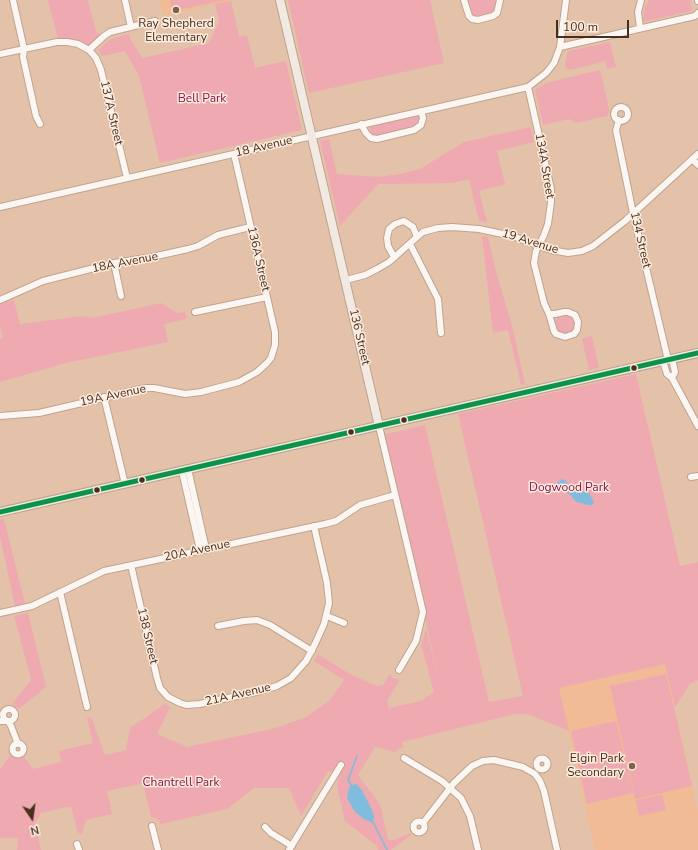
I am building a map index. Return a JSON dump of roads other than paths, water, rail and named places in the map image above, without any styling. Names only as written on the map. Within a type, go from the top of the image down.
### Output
[{"type":"street","points":[[12,0],[24,49],[24,65],[36,116],[40,124]]},
{"type":"street","points":[[125,0],[131,26]]},
{"type":"street","name":"136 Street","points":[[280,0],[423,612],[416,641],[399,670]]},
{"type":"street","points":[[464,0],[469,16],[472,19],[478,20],[493,16],[497,12],[500,0]]},
{"type":"street","points":[[528,87],[546,73],[554,63],[560,47],[566,0]]},
{"type":"street","points":[[640,28],[638,12],[642,0]]},
{"type":"street","points":[[560,47],[695,16],[698,13]]},
{"type":"street","points":[[0,54],[57,42],[78,44],[89,50],[110,32],[155,21]]},
{"type":"street","name":"137A Street","points":[[89,50],[96,58],[101,70],[127,178]]},
{"type":"street","name":"18 Avenue","points":[[0,207],[528,87]]},
{"type":"street","name":"134A Street","points":[[528,87],[551,189],[548,224],[536,251],[534,264],[544,302],[554,331],[556,334],[565,337],[570,336],[577,330],[577,318],[572,313],[549,314]]},
{"type":"street","points":[[361,124],[371,138],[377,139],[414,130],[421,125],[423,118],[421,111]]},
{"type":"street","name":"134 Street","points":[[619,120],[616,130],[667,360],[674,372],[672,378],[698,426]]},
{"type":"street","name":"136A Street","points":[[234,154],[275,338],[274,352],[268,363]]},
{"type":"street","points":[[634,213],[698,154]]},
{"type":"street","points":[[692,159],[698,166]]},
{"type":"street","name":"19 Avenue","points":[[346,280],[365,275],[377,269],[410,244],[417,236],[423,232],[438,228],[473,228],[503,233],[551,250],[568,253],[582,251],[593,246],[604,239],[634,213]]},
{"type":"street","points":[[394,257],[388,246],[387,238],[389,229],[395,224],[404,221],[412,227],[417,236]]},
{"type":"street","name":"18A Avenue","points":[[0,300],[43,281],[114,263],[188,249],[198,246],[218,235],[250,227]]},
{"type":"street","points":[[410,244],[438,299],[441,333]]},
{"type":"street","points":[[114,263],[121,296]]},
{"type":"street","points":[[195,312],[267,297]]},
{"type":"street","points":[[0,512],[698,353]]},
{"type":"street","name":"19A Avenue","points":[[0,416],[39,413],[146,388],[154,388],[185,394],[201,392],[239,382],[257,372],[268,363]]},
{"type":"street","points":[[104,397],[125,484]]},
{"type":"street","points":[[185,470],[203,549]]},
{"type":"street","name":"20A Avenue","points":[[0,613],[32,606],[99,573],[336,521],[360,505],[395,495]]},
{"type":"street","points":[[218,626],[244,620],[257,620],[270,625],[312,651],[327,616],[329,604],[329,590],[314,526]]},
{"type":"street","name":"138 Street","points":[[131,565],[156,678],[160,688],[173,700]]},
{"type":"street","points":[[60,592],[87,707]]},
{"type":"street","points":[[327,616],[344,623]]},
{"type":"street","name":"21A Avenue","points":[[173,700],[186,705],[200,704],[277,686],[302,667],[312,651]]},
{"type":"street","points":[[0,721],[8,721],[18,744]]},
{"type":"street","points":[[404,758],[442,782],[460,798],[467,810],[478,850]]},
{"type":"street","points":[[423,823],[450,788],[472,766],[483,761],[494,760],[537,771],[544,791],[557,850]]},
{"type":"street","points":[[265,827],[291,848],[341,765]]},
{"type":"street","points":[[152,826],[158,850]]},
{"type":"water","points":[[562,479],[566,481],[571,489],[589,493],[594,502],[592,505],[575,501],[571,495],[556,487],[557,483]]},
{"type":"water","points":[[356,784],[362,790],[372,810],[374,817],[373,823],[364,819],[355,812],[347,798],[349,788]]},
{"type":"waterway","points":[[352,786],[348,780],[357,756]]},
{"type":"waterway","points":[[373,822],[387,850]]},
{"type":"place","name":"Ray Shepherd Elementary","points":[[176,10]]},
{"type":"place","name":"Elgin Park Secondary","points":[[632,766]]},
{"type":"park label","name":"Bell Park","points":[[202,99]]},
{"type":"park label","name":"Dogwood Park","points":[[569,488]]},
{"type":"park label","name":"Chantrell Park","points":[[181,783]]}]
